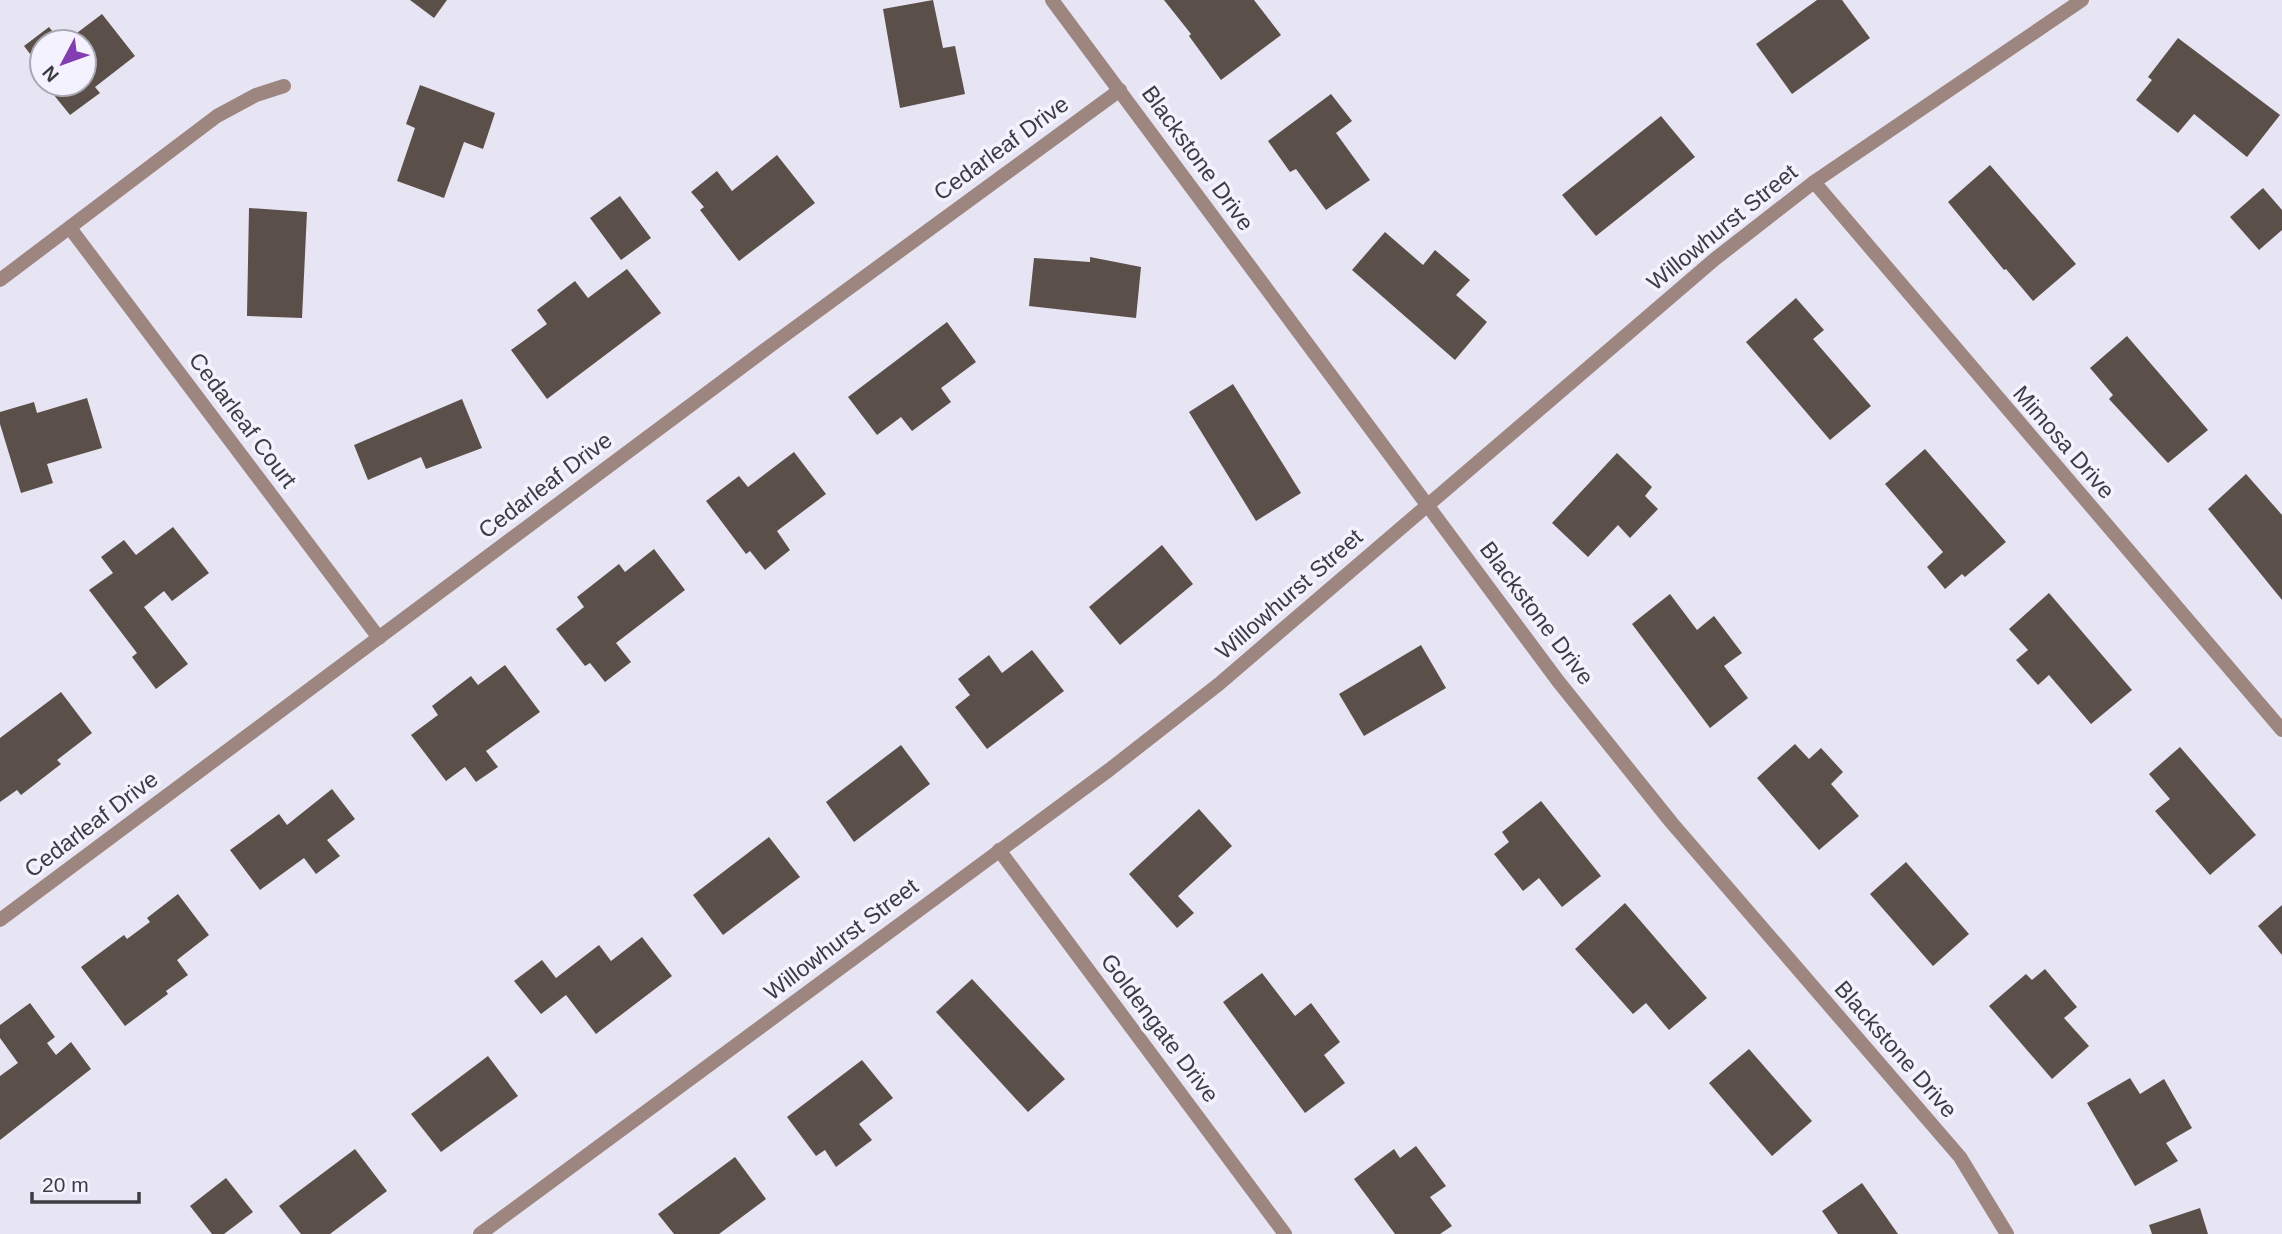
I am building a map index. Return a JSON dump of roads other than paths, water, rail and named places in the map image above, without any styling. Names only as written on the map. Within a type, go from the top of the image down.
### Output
[{"type":"street","name":"Blackstone Drive","points":[[1052,0],[1558,681],[1671,822],[1960,1157],[2007,1234]]},
{"type":"street","name":"Willowhurst Street","points":[[480,1234],[1219,684],[1715,259],[1814,182],[2082,0]]},
{"type":"street","points":[[0,280],[217,116],[256,95],[284,86]]},
{"type":"street","name":"Cedarleaf Drive","points":[[0,920],[760,353],[1121,90]]},
{"type":"street","name":"Mimosa Drive","points":[[1814,182],[2282,730]]},
{"type":"street","name":"Cedarleaf Court","points":[[70,228],[379,638]]},
{"type":"street","name":"Goldengate Drive","points":[[999,850],[1285,1234]]}]
